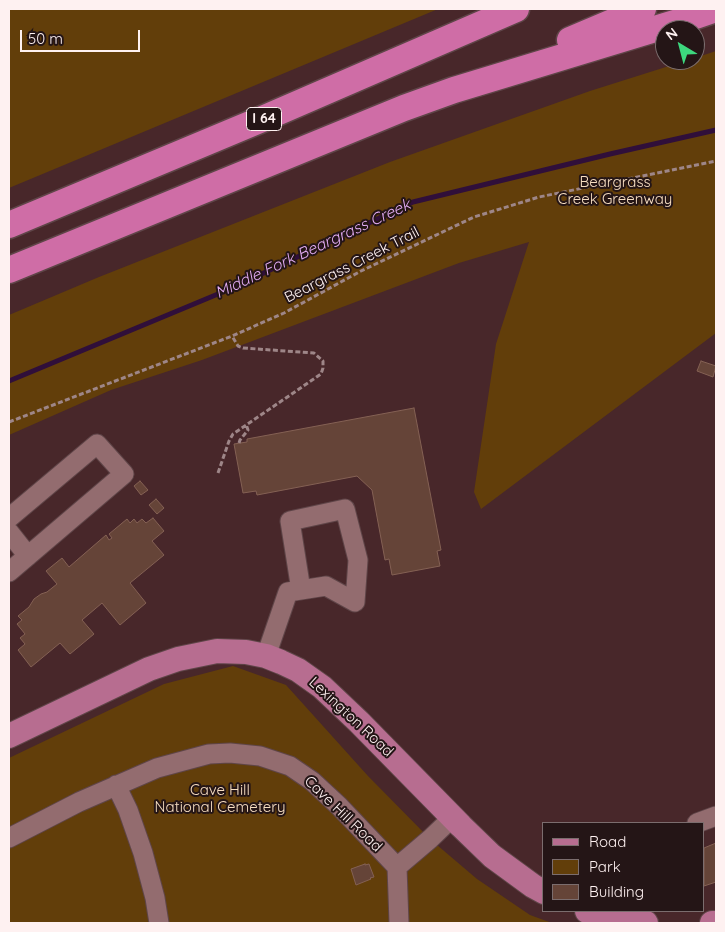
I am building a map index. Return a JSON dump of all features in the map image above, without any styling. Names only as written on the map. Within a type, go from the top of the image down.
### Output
[{"type":"highway","name":"I 64","points":[[9,225],[267,117],[516,9]]},
{"type":"highway","points":[[454,90],[643,9]]},
{"type":"highway","points":[[9,270],[404,108],[454,90],[716,9]]},
{"type":"main road","name":"Lexington Road","points":[[9,736],[149,669],[178,658],[217,651],[246,652],[266,656],[298,670],[322,687],[492,856],[542,891]]},
{"type":"main road","points":[[591,912],[623,920],[646,923]]},
{"type":"main road","points":[[712,923],[716,922]]},
{"type":"street","points":[[9,518],[97,444],[124,474],[9,572]]},
{"type":"street","points":[[266,656],[288,592],[301,590],[326,586],[355,602],[358,560],[344,509],[290,521],[301,590]]},
{"type":"street","points":[[9,532],[28,556]]},
{"type":"street","name":"Cave Hill Road","points":[[9,838],[79,802],[157,768],[209,754],[230,753],[260,756],[290,766],[312,781],[339,806],[397,867]]},
{"type":"street","points":[[116,785],[128,810],[143,853],[155,898],[158,923]]},
{"type":"street","points":[[700,822],[716,816]]},
{"type":"street","points":[[399,923],[397,867],[430,840],[452,817]]},
{"type":"path","name":"Beargrass Creek Trail","points":[[9,422],[232,336],[284,313],[361,270],[474,217],[539,197],[716,160]]},
{"type":"path","points":[[218,473],[233,434],[321,374],[323,368],[323,361],[314,353],[243,348],[238,346],[232,336]]},
{"type":"path","points":[[239,444],[248,430],[246,424]]},
{"type":"green space","points":[[9,9],[438,9],[9,188]]},
{"type":"green space","name":"Beargrass Creek Greenway","points":[[716,51],[716,333],[481,509],[474,492],[496,344],[529,242],[459,263],[202,360],[111,390],[9,435],[9,315],[99,277],[390,162],[590,91],[656,70],[705,70],[705,55]]},
{"type":"green space","name":"Cave Hill National Cemetery","points":[[233,666],[286,685],[368,776],[430,839],[477,879],[530,915],[552,923],[9,923],[9,758],[164,684]]},
{"type":"building","points":[[701,361],[716,366],[713,377],[697,371]]},
{"type":"building","points":[[414,408],[441,550],[437,551],[440,566],[392,575],[389,559],[385,560],[372,490],[357,476],[257,495],[256,491],[243,493],[234,444],[247,442],[247,439]]},
{"type":"building","points":[[140,481],[148,490],[141,495],[134,486]]},
{"type":"building","points":[[156,499],[164,508],[157,514],[149,505]]},
{"type":"building","points":[[153,518],[164,531],[152,541],[164,555],[130,583],[146,603],[120,625],[102,603],[82,620],[94,634],[70,654],[60,643],[31,667],[18,650],[25,644],[20,638],[25,634],[17,624],[22,620],[18,616],[29,607],[34,599],[57,584],[46,571],[62,558],[69,567],[106,535],[109,540],[112,538],[109,534],[127,519],[130,523],[134,519],[137,523],[142,519],[146,523]]},
{"type":"building","points":[[716,843],[716,882],[705,886],[705,848]]},
{"type":"building","points":[[369,864],[374,877],[356,885],[351,869]]},
{"type":"waterway","name":"Middle Fork Beargrass Creek","points":[[9,381],[230,289],[413,202],[716,130]]}]
